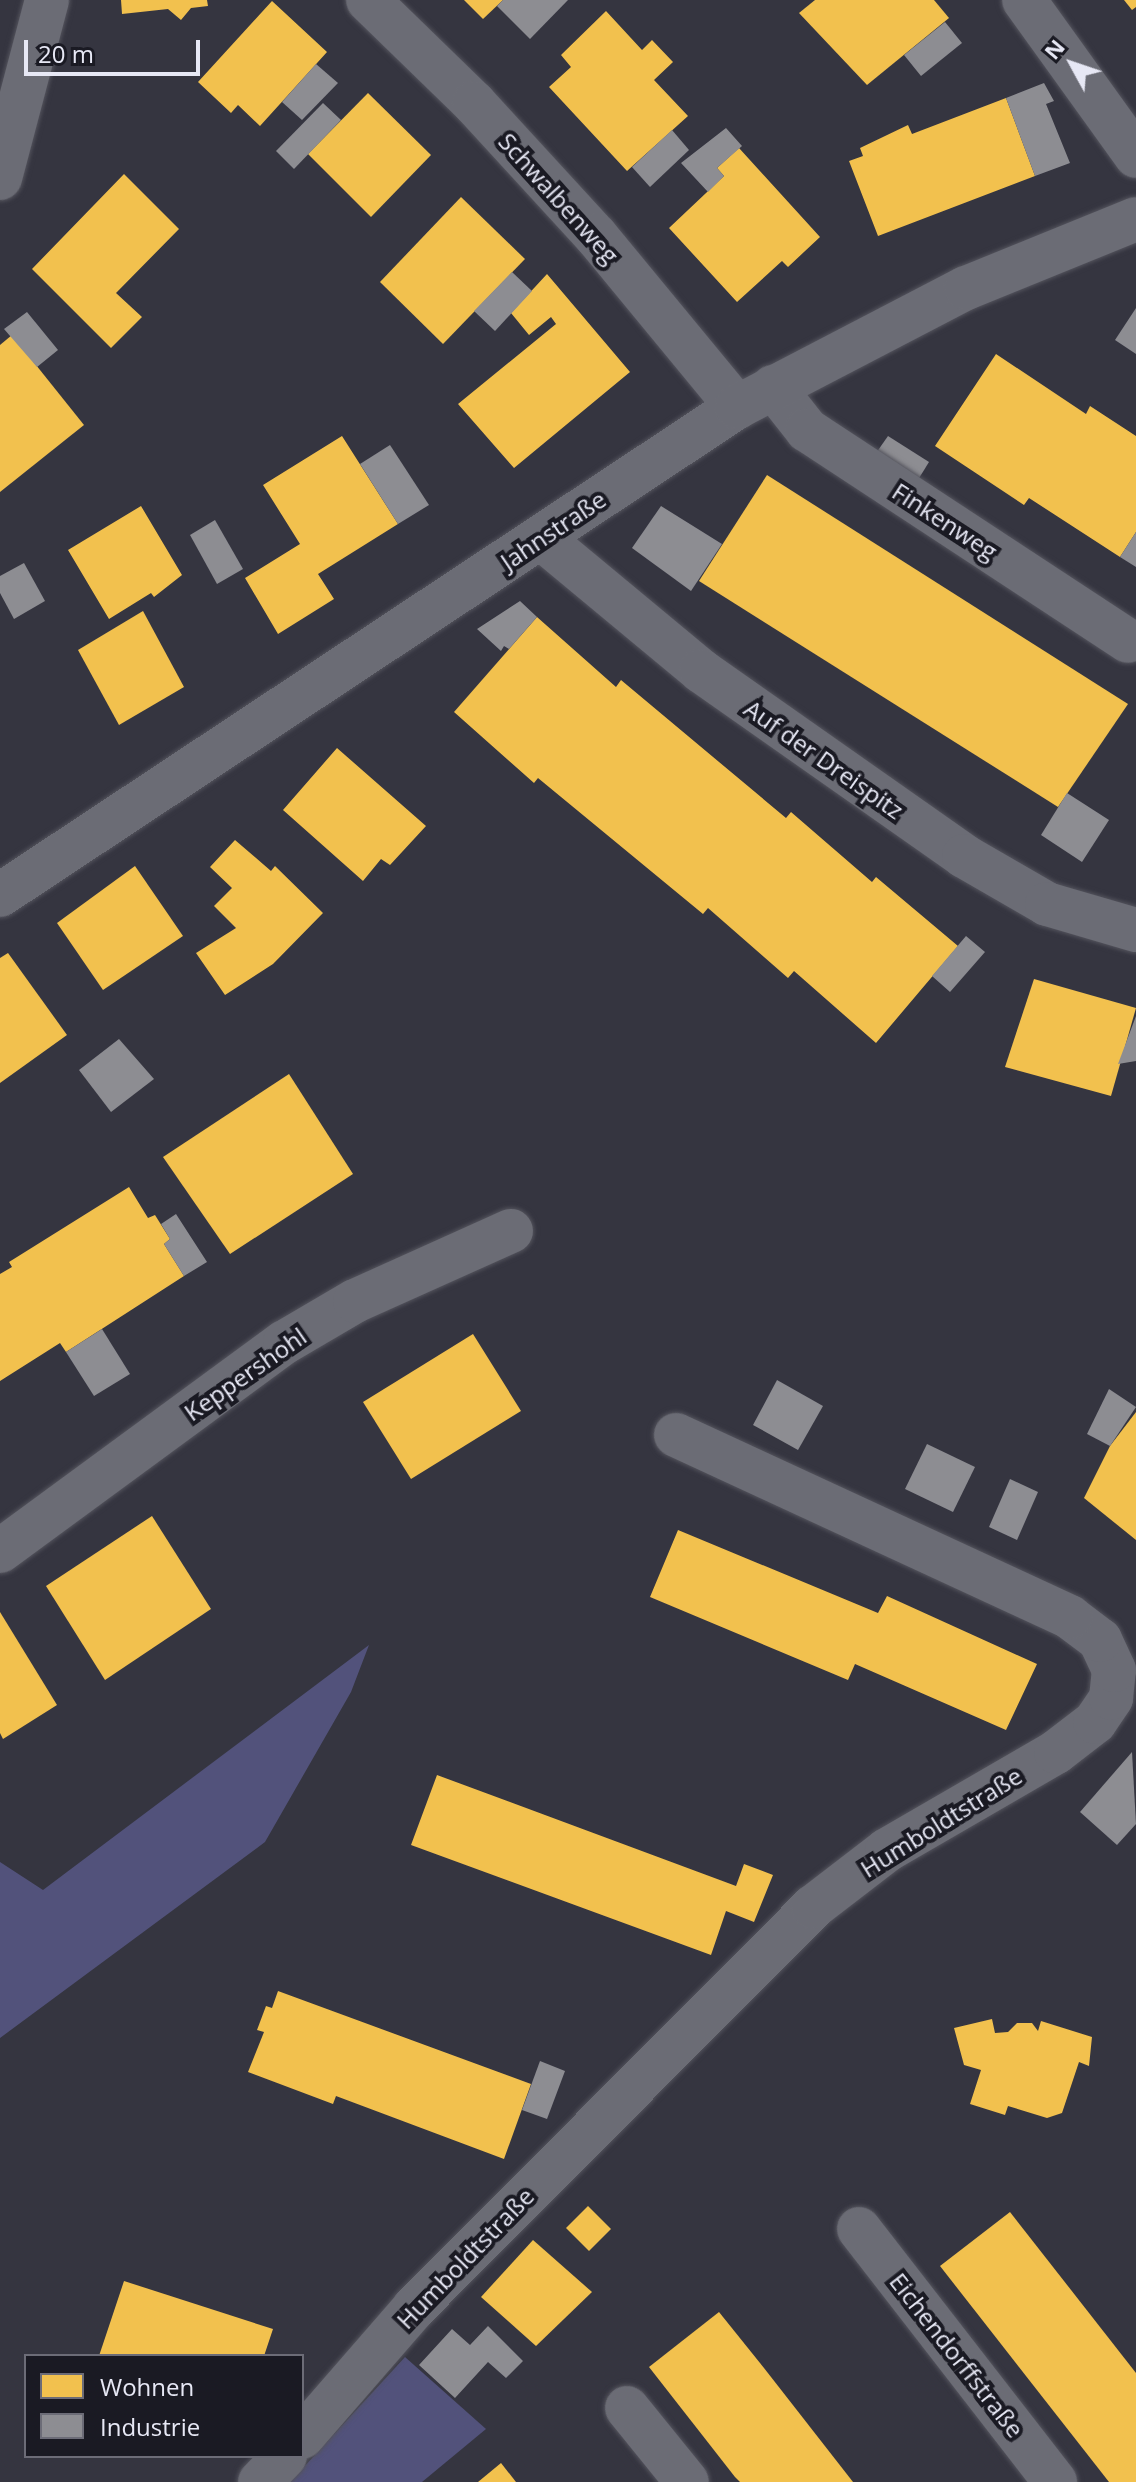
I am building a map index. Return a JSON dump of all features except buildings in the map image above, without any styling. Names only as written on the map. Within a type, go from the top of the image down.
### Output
[{"type":"street","points":[[0,178],[47,0]]},
{"type":"street","name":"Schwalbenweg","points":[[368,0],[474,103],[586,225],[755,397]]},
{"type":"street","points":[[1024,0],[1136,156]]},
{"type":"street","name":"Jahnstraße","points":[[0,895],[755,397],[966,288],[1136,219]]},
{"type":"street","name":"Finkenweg","points":[[755,397],[1128,641]]},
{"type":"street","name":"Auf der Dreispitz","points":[[541,538],[701,671],[964,856],[1047,904],[1136,930]]},
{"type":"street","name":"Keppershohl","points":[[0,1551],[285,1342],[355,1301],[511,1231]]},
{"type":"street","name":"Humboldtstraße","points":[[304,2435],[414,2308],[813,1907],[887,1850],[1056,1752],[1095,1722],[1111,1698],[1114,1670],[1100,1640],[1070,1617],[676,1435]]},
{"type":"street","name":"Eichendorffstraße","points":[[859,2229],[1055,2482]]},
{"type":"street","points":[[627,2408],[687,2482]]},
{"type":"street","points":[[260,2482],[283,2458]]},
{"type":"shaded area","points":[[369,1645],[351,1692],[265,1842],[0,2038],[0,1862],[43,1890]]},
{"type":"shaded area","points":[[405,2357],[486,2429],[422,2482],[290,2482]]}]
